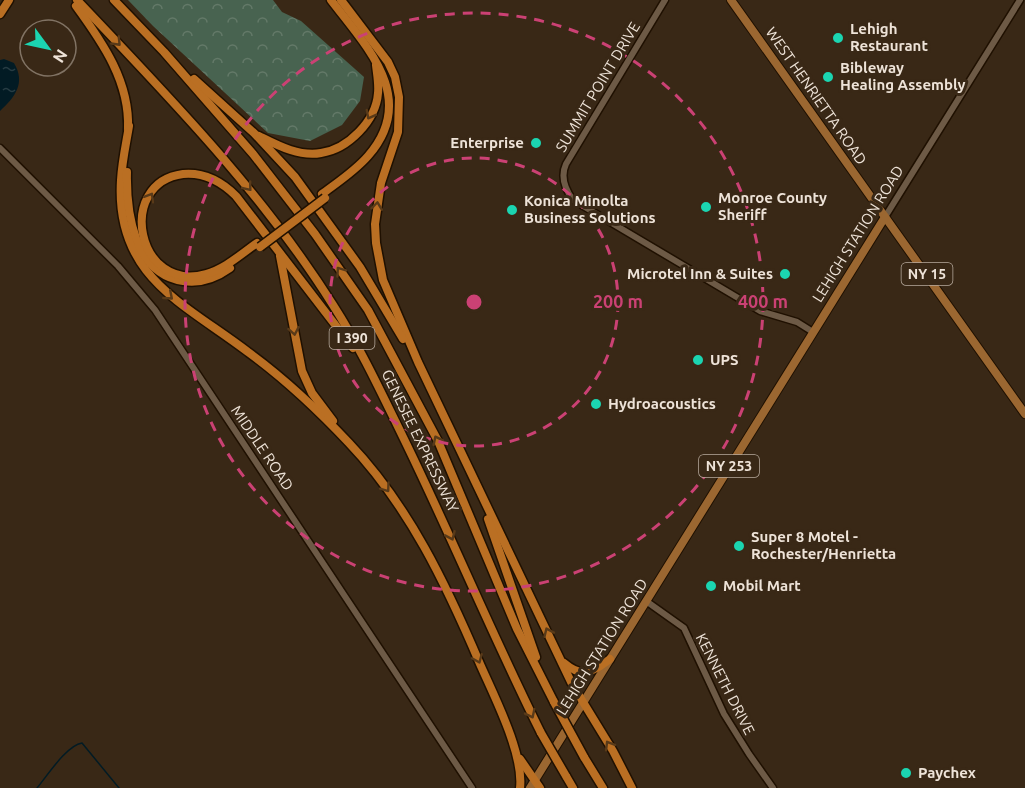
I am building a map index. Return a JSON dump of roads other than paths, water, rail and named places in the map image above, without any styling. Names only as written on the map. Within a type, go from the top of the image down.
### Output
[{"type":"highway","points":[[0,14],[9,0]]},
{"type":"highway","points":[[72,0],[110,55],[122,88],[129,126],[127,182],[129,213],[139,246],[145,258],[155,268],[176,280],[198,282],[221,274],[373,159],[388,134],[394,106],[392,78],[379,48]]},
{"type":"highway","name":"GENESEE EXPRESSWAY","points":[[77,0],[201,133],[266,210],[334,305],[372,372],[444,520],[510,670],[541,733],[573,788]]},
{"type":"highway","name":"GENESEE EXPRESSWAY","points":[[114,0],[164,52],[253,154],[315,234],[368,310],[438,441],[517,629],[584,758],[603,788]]},
{"type":"highway","points":[[324,196],[363,162],[377,144],[383,132],[390,105],[384,76],[375,59],[331,0]]},
{"type":"highway","points":[[341,0],[388,62],[395,77],[399,96],[398,132],[381,183],[375,224],[383,280],[417,362],[561,661],[633,788]]},
{"type":"highway","points":[[164,52],[254,133],[295,177],[360,267],[417,362]]},
{"type":"highway","points":[[254,133],[275,144],[299,152],[321,153],[345,143],[360,131],[375,107],[378,95],[375,59]]},
{"type":"highway","points":[[129,126],[121,181],[122,210],[130,244],[151,278],[168,295],[248,351],[299,393],[368,463],[411,523],[442,577],[460,615],[517,755],[535,786]]},
{"type":"highway","points":[[259,245],[207,274],[194,276],[172,272],[155,260],[143,240],[141,227],[144,207],[151,194],[167,179],[193,173],[224,184],[236,196],[372,372]]},
{"type":"highway","points":[[279,253],[302,371],[312,393],[349,442]]},
{"type":"highway","points":[[475,481],[545,683]]},
{"type":"highway","points":[[561,661],[574,672],[580,673],[589,672],[610,659]]},
{"type":"highway","points":[[517,755],[520,767],[520,788]]},
{"type":"main road","name":"WEST HENRIETTA ROAD","points":[[731,0],[1025,414]]},
{"type":"main road","name":"LEHIGH STATION ROAD","points":[[535,786],[610,659],[885,217]]},
{"type":"street","name":"SUMMIT POINT DRIVE","points":[[665,0],[566,164],[563,175],[566,190],[573,200],[760,311],[797,322],[813,332]]},
{"type":"street","name":"LEHIGH STATION ROAD","points":[[885,217],[1020,0]]},
{"type":"street","name":"MIDDLE ROAD","points":[[0,148],[118,266],[156,310],[472,788]]},
{"type":"street","name":"KENNETH DRIVE","points":[[646,601],[684,628],[724,714],[748,754],[773,788]]},
{"type":"water","points":[[4,59],[14,63],[19,83],[14,95],[0,111],[0,60]]},
{"type":"waterway","points":[[37,788],[64,755],[82,743],[119,788]]},
{"type":"place","name":"Lehigh Restaurant","points":[[838,38]]},
{"type":"place","name":"Bibleway Healing Assembly","points":[[828,77]]},
{"type":"place","name":"Enterprise","points":[[536,143]]},
{"type":"place","name":"Monroe County Sheriff","points":[[706,207]]},
{"type":"place","name":"Konica Minolta Business Solutions","points":[[512,210]]},
{"type":"place","name":"Microtel Inn & Suites","points":[[785,274]]},
{"type":"place","name":"UPS","points":[[698,360]]},
{"type":"place","name":"Hydroacoustics","points":[[596,404]]},
{"type":"place","name":"Super 8 Motel - Rochester/Henrietta","points":[[739,546]]},
{"type":"place","name":"Mobil Mart","points":[[711,586]]},
{"type":"place","name":"Paychex","points":[[906,773]]}]
